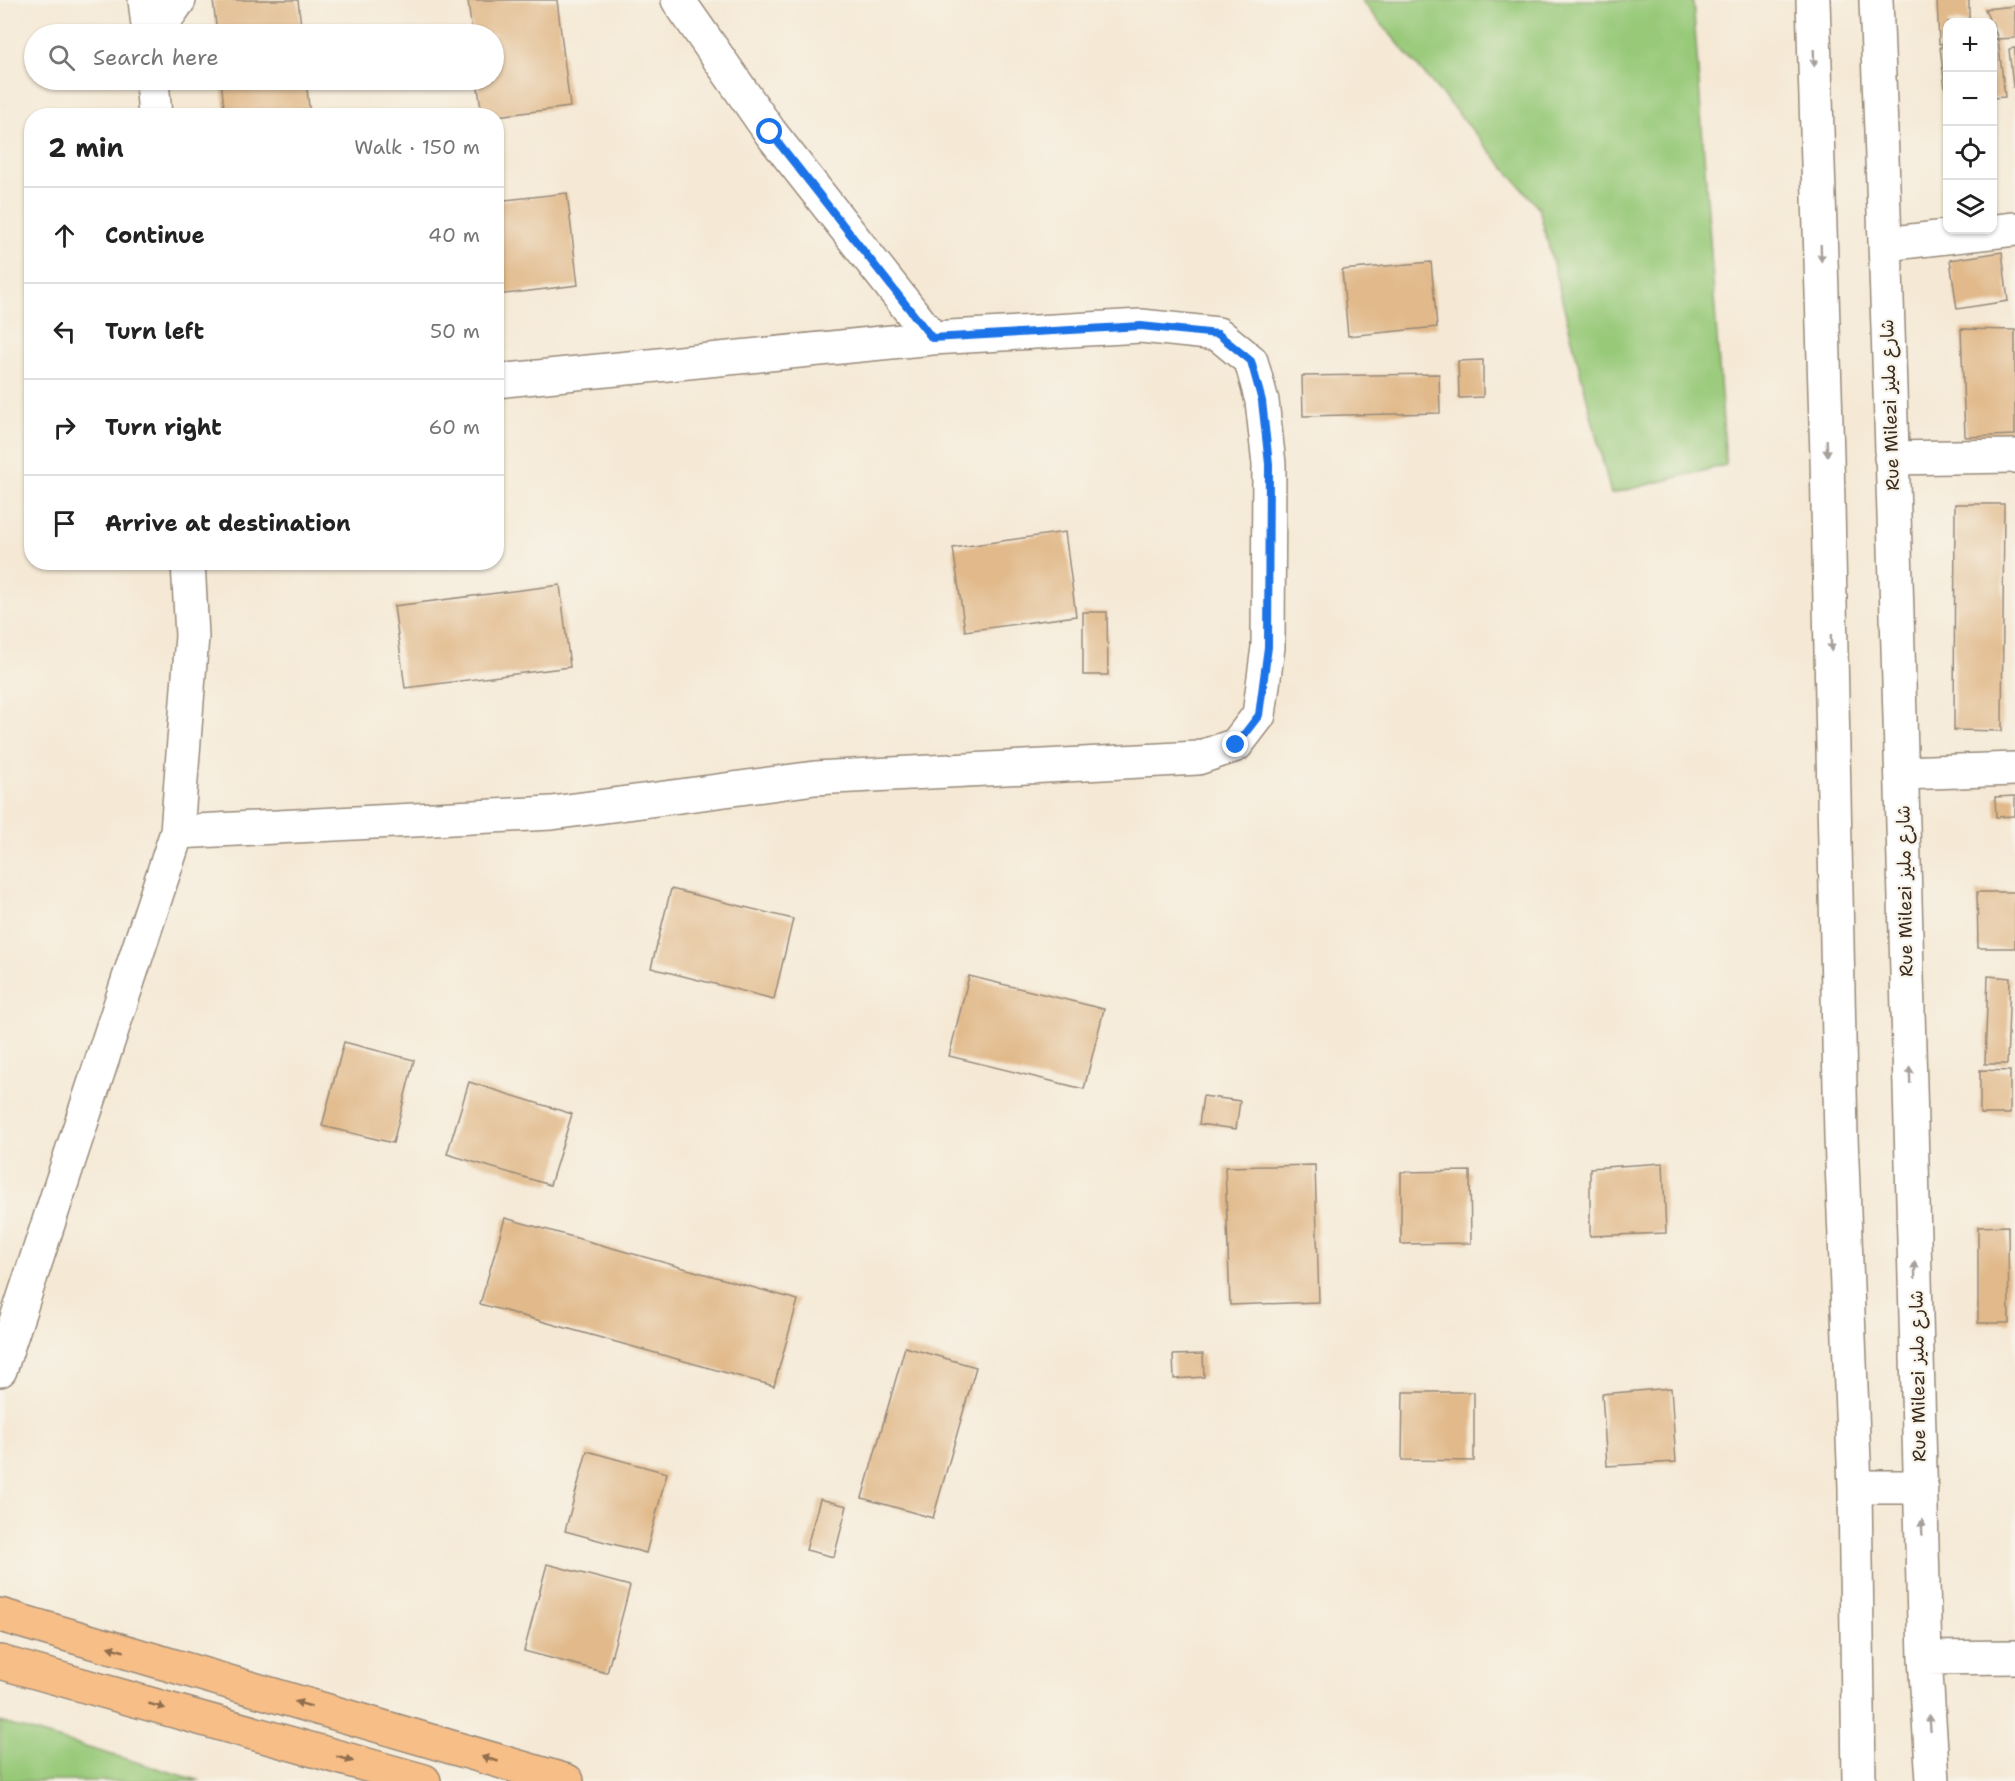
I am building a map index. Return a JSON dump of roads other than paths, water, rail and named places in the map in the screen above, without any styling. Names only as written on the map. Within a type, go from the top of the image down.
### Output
[{"type":"main road","points":[[0,1616],[567,1781]]},
{"type":"main road","points":[[0,1662],[424,1781]]},
{"type":"street","points":[[145,0],[147,24]]},
{"type":"street","points":[[162,24],[179,0]]},
{"type":"street","points":[[678,0],[770,132],[932,338]]},
{"type":"street","points":[[1813,0],[1827,456],[1841,1137],[1855,1487],[1859,1781]]},
{"type":"street","name":"Rue Milezi شارع مليز","points":[[1876,0],[1902,773],[1925,1658],[1934,1781]]},
{"type":"street","points":[[153,90],[154,108]]},
{"type":"street","points":[[1886,244],[2015,229]]},
{"type":"street","points":[[177,832],[552,813],[815,778],[1198,758],[1236,745],[1259,715],[1268,647],[1269,464],[1262,401],[1251,361],[1218,334],[1141,326],[932,338],[504,380]]},
{"type":"street","points":[[1891,458],[2015,456]]},
{"type":"street","points":[[0,1371],[177,832],[192,636],[188,570]]},
{"type":"street","points":[[1902,773],[2015,769]]},
{"type":"street","points":[[1855,1487],[1921,1487]]},
{"type":"street","points":[[1925,1658],[2015,1657]]}]
